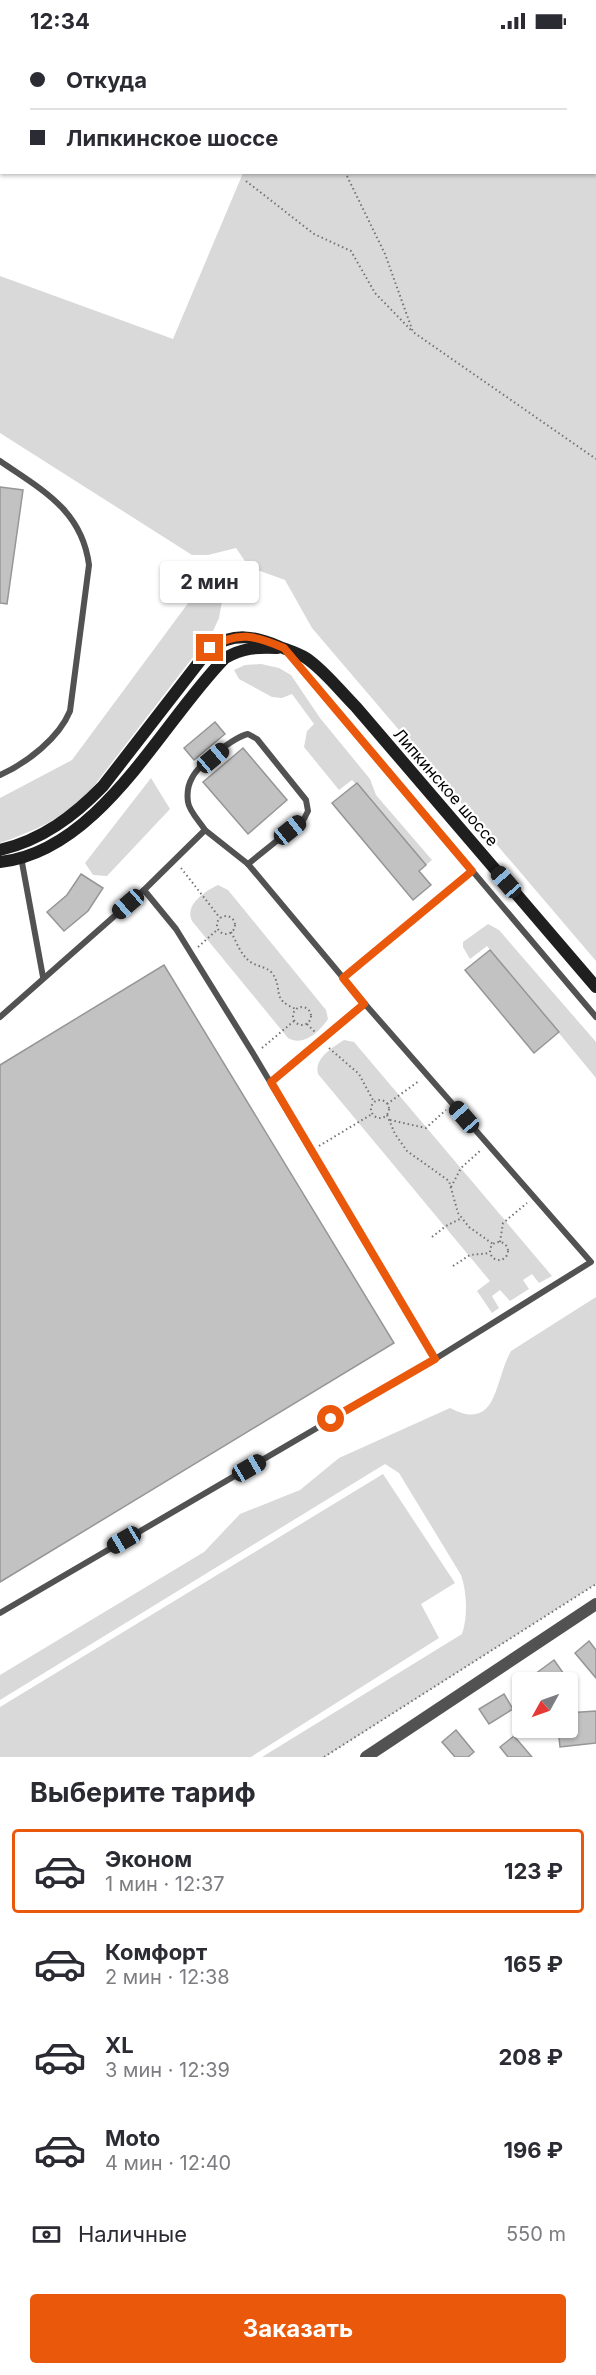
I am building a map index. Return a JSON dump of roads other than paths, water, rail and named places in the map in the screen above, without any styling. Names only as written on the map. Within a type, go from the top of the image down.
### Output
[{"type":"street","name":"Липкинское шоссе","points":[[0,850],[48,832],[68,820],[89,800],[103,786],[210,648],[235,636],[261,638],[306,658],[356,707],[596,987]]},
{"type":"street","points":[[210,675],[221,656],[247,637]]},
{"type":"street","name":"Липкинское шоссе","points":[[0,862],[22,858],[57,841],[98,810],[225,658],[252,647],[284,648]]},
{"type":"street","points":[[366,1757],[596,1604]]},
{"type":"lane","points":[[0,461],[54,499],[70,515],[85,542],[89,565],[70,711],[64,724],[40,749],[0,775]]},
{"type":"lane","points":[[284,648],[596,1017]]},
{"type":"lane","points":[[0,1612],[435,1359],[594,1260],[534,1197],[364,1004],[248,864],[205,830],[188,805],[192,778],[200,768],[238,736],[248,734],[257,739],[306,800],[308,811],[304,819],[248,864]]},
{"type":"lane","points":[[0,1017],[144,890],[205,830]]},
{"type":"lane","points":[[17,844],[22,858],[44,977]]},
{"type":"lane","points":[[343,978],[472,871]]},
{"type":"lane","points":[[144,890],[176,929],[191,953],[271,1082],[435,1359]]},
{"type":"lane","points":[[271,1082],[364,1004]]}]
